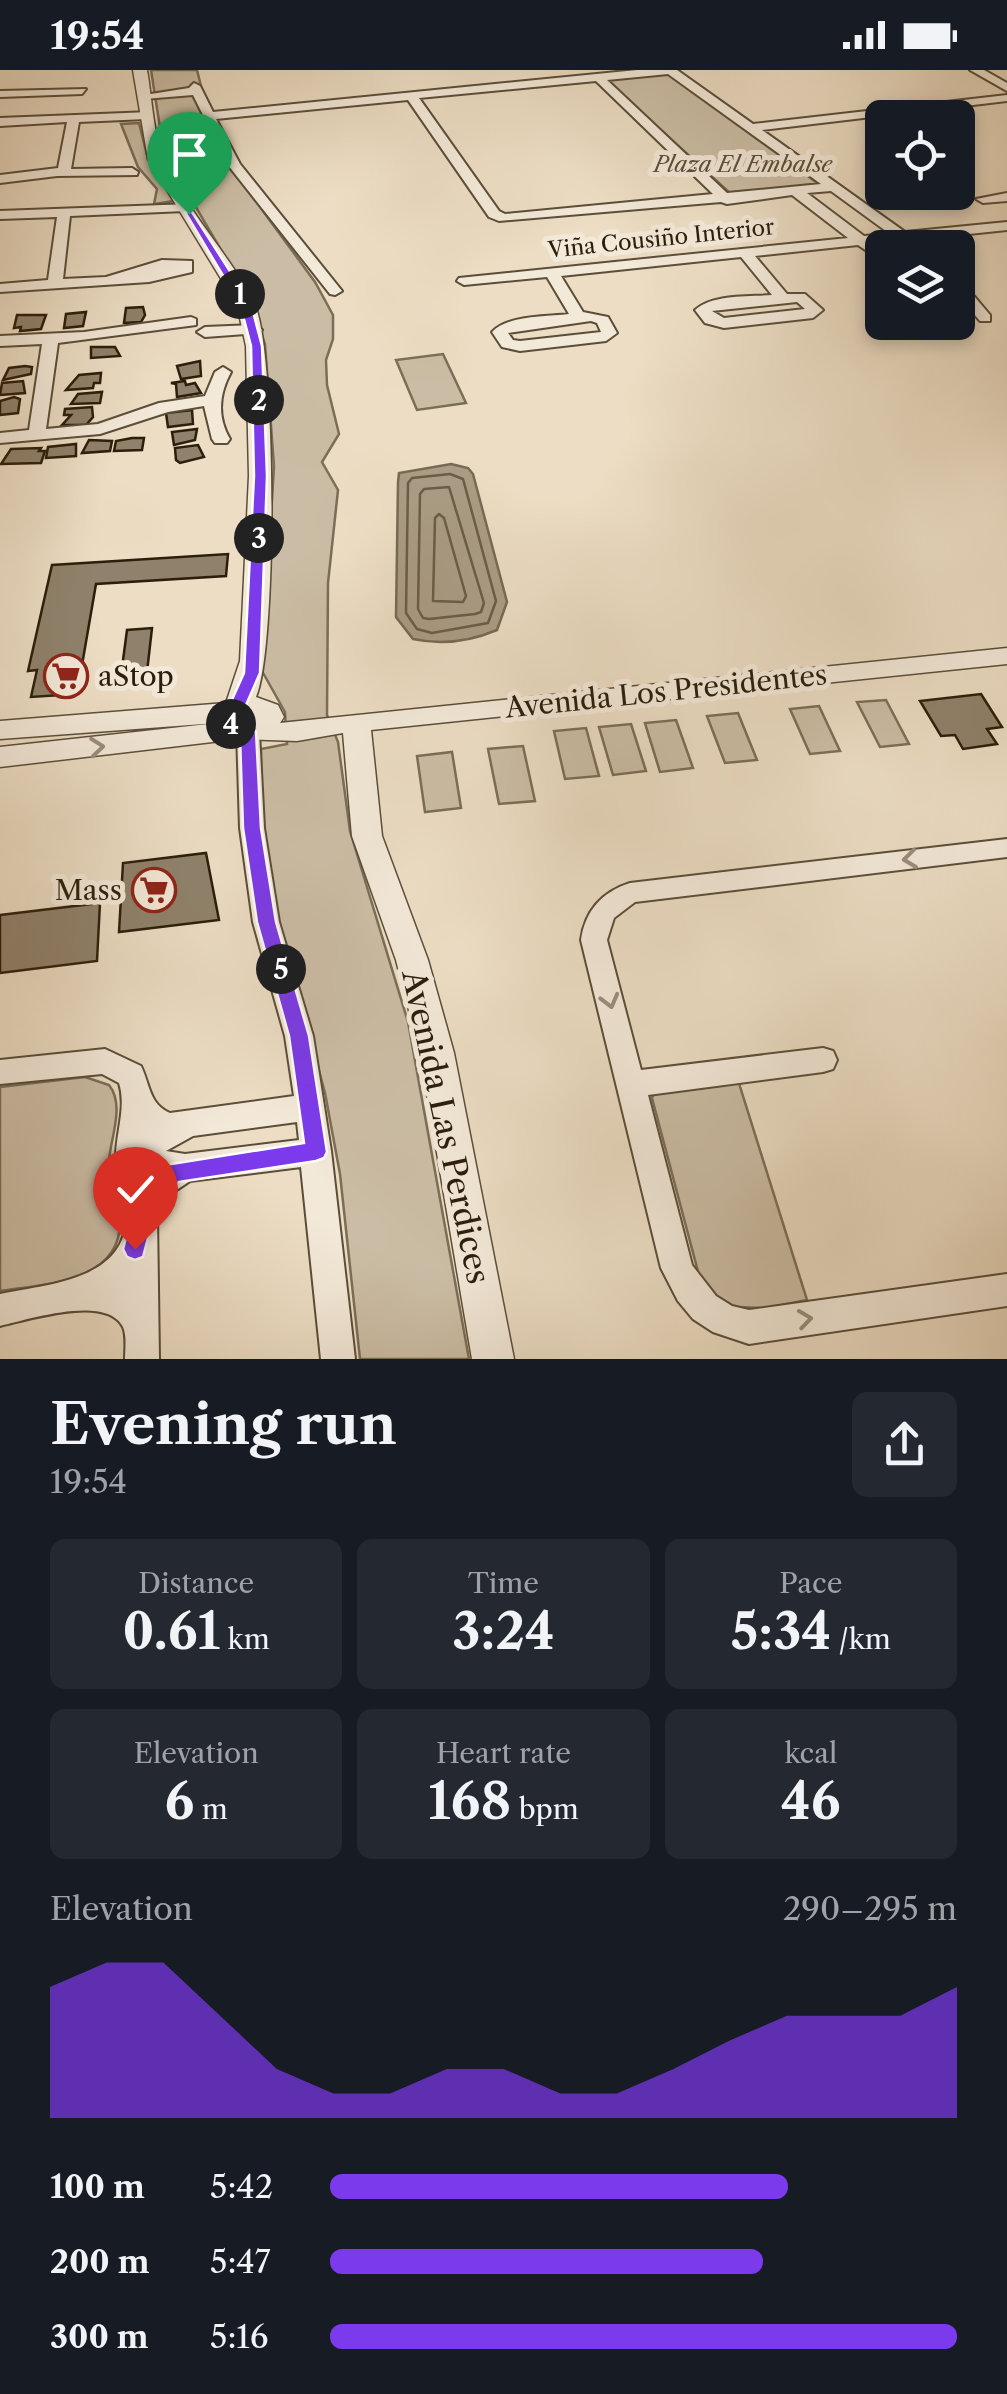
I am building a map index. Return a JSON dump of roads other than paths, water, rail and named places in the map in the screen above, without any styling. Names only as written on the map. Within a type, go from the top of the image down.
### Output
[{"type":"street","points":[[0,94],[75,90],[76,70]]},
{"type":"street","points":[[140,70],[142,112],[156,159],[252,324],[261,462],[248,718],[252,828],[266,922],[299,1036],[338,1359]]},
{"type":"street","points":[[207,116],[671,70],[894,230]]},
{"type":"street","points":[[976,70],[1007,88]]},
{"type":"street","points":[[598,78],[726,200]]},
{"type":"street","points":[[0,122],[99,120],[142,112],[195,88],[234,165],[335,291]]},
{"type":"street","points":[[411,96],[494,214],[504,218],[834,187]]},
{"type":"street","points":[[752,128],[1007,98]]},
{"type":"street","points":[[77,121],[142,112]]},
{"type":"street","points":[[61,173],[66,168],[77,121]]},
{"type":"street","points":[[0,178],[132,172]]},
{"type":"street","points":[[796,192],[865,244]]},
{"type":"street","points":[[983,200],[1007,197]]},
{"type":"street","points":[[0,215],[99,212],[125,216],[187,210]]},
{"type":"street","points":[[55,285],[64,214]]},
{"type":"street","name":"Viña Cousiño Interior","points":[[965,230],[1007,226]]},
{"type":"street","name":"Viña Cousiño Interior","points":[[464,281],[865,242]]},
{"type":"street","points":[[744,252],[782,297]]},
{"type":"street","points":[[0,288],[107,281],[177,257]]},
{"type":"street","points":[[550,272],[579,318]]},
{"type":"street","points":[[800,296],[815,310],[724,323],[710,320],[703,310],[711,305],[782,297],[800,296]]},
{"type":"street","points":[[975,306],[985,318]]},
{"type":"street","points":[[579,318],[598,318],[609,332],[598,337],[520,346],[508,344],[500,332],[506,327],[579,318]]},
{"type":"street","points":[[0,341],[252,324]]},
{"type":"street","points":[[37,432],[51,340]]},
{"type":"street","points":[[220,440],[214,427],[212,400],[222,372]]},
{"type":"street","points":[[0,438],[100,429],[165,406],[212,400]]},
{"type":"street","name":"Avenida Los Presidentes","points":[[0,730],[248,718],[298,732],[341,724],[1007,656]]},
{"type":"street","name":"Avenida Los Presidentes","points":[[0,757],[248,718]]},
{"type":"street","name":"Avenida Las Perdices","points":[[341,724],[367,836],[412,960],[437,1053],[493,1359]]},
{"type":"street","points":[[1007,848],[654,889],[616,899],[595,925],[594,940],[677,1268],[696,1300],[720,1320],[749,1327],[1007,1290]]},
{"type":"street","points":[[632,1084],[823,1060]]},
{"type":"street","points":[[0,1072],[105,1061],[131,1075],[138,1103],[131,1160],[141,1224],[142,1343]]},
{"type":"street","points":[[138,1103],[150,1118],[184,1126]]},
{"type":"street","points":[[131,1160],[170,1131],[184,1126],[310,1108]]},
{"type":"street","points":[[131,1160],[185,1168],[316,1152]]},
{"type":"street","points":[[81,1295],[111,1278],[135,1249],[155,1187],[185,1168]]},
{"type":"street","points":[[0,1310],[81,1295],[123,1301],[142,1343]]},
{"type":"water","points":[[451,464],[468,468],[473,474],[507,602],[497,630],[456,641],[413,639],[396,617],[399,473]]},
{"type":"place","name":"aStop","points":[[66,676]]},
{"type":"place","name":"Mass","points":[[154,890]]},
{"type":"park label","name":"Plaza El Embalse","points":[[743,164]]}]
